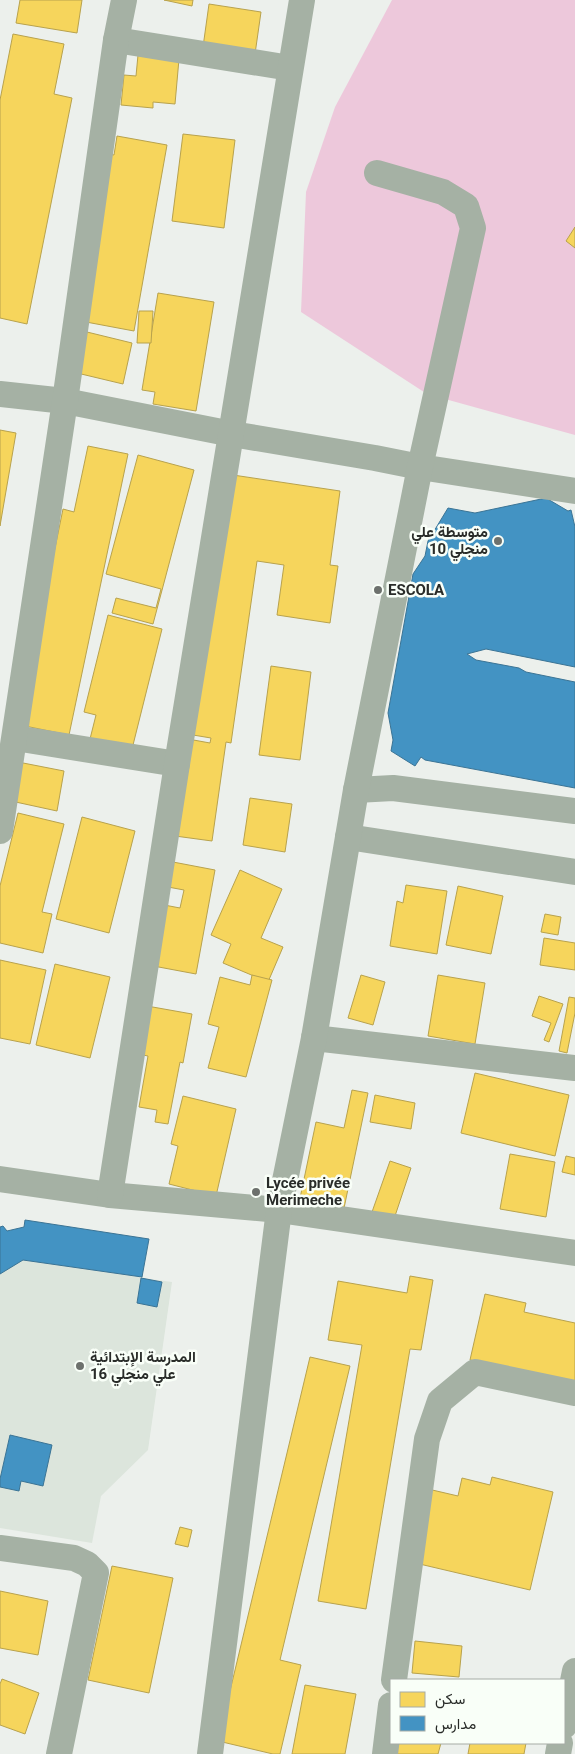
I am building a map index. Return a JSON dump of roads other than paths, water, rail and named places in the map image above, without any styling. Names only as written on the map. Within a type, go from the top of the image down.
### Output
[{"type":"street","points":[[0,831],[65,401],[116,40],[124,0]]},
{"type":"street","points":[[110,1195],[177,764],[302,0]]},
{"type":"street","points":[[116,40],[290,68]]},
{"type":"street","points":[[210,1754],[279,1210],[314,1038],[356,790],[420,467],[473,228],[466,206],[443,192],[377,173]]},
{"type":"street","points":[[0,394],[65,401],[232,434],[420,467],[575,491]]},
{"type":"street","points":[[15,738],[177,764]]},
{"type":"street","points":[[356,790],[393,788],[575,811]]},
{"type":"street","points":[[348,837],[575,872]]},
{"type":"street","points":[[314,1038],[575,1068]]},
{"type":"street","points":[[0,1180],[110,1195],[279,1210],[575,1253]]},
{"type":"street","points":[[394,1679],[427,1439],[440,1401],[476,1372],[575,1393]]},
{"type":"street","points":[[0,1548],[74,1558],[87,1564],[96,1573],[59,1754]]},
{"type":"street","points":[[565,1721],[575,1671]]},
{"type":"street","points":[[385,1754],[390,1713]]},
{"type":"place","name":"متوسطة علي منجلي 10","points":[[498,541]]},
{"type":"place","name":"ESCOLA","points":[[378,590]]},
{"type":"place","name":"Lycée privée Merimeche","points":[[256,1192]]},
{"type":"place","name":"المدرسة الإبتدائية علي منجلي 16","points":[[80,1366]]}]
